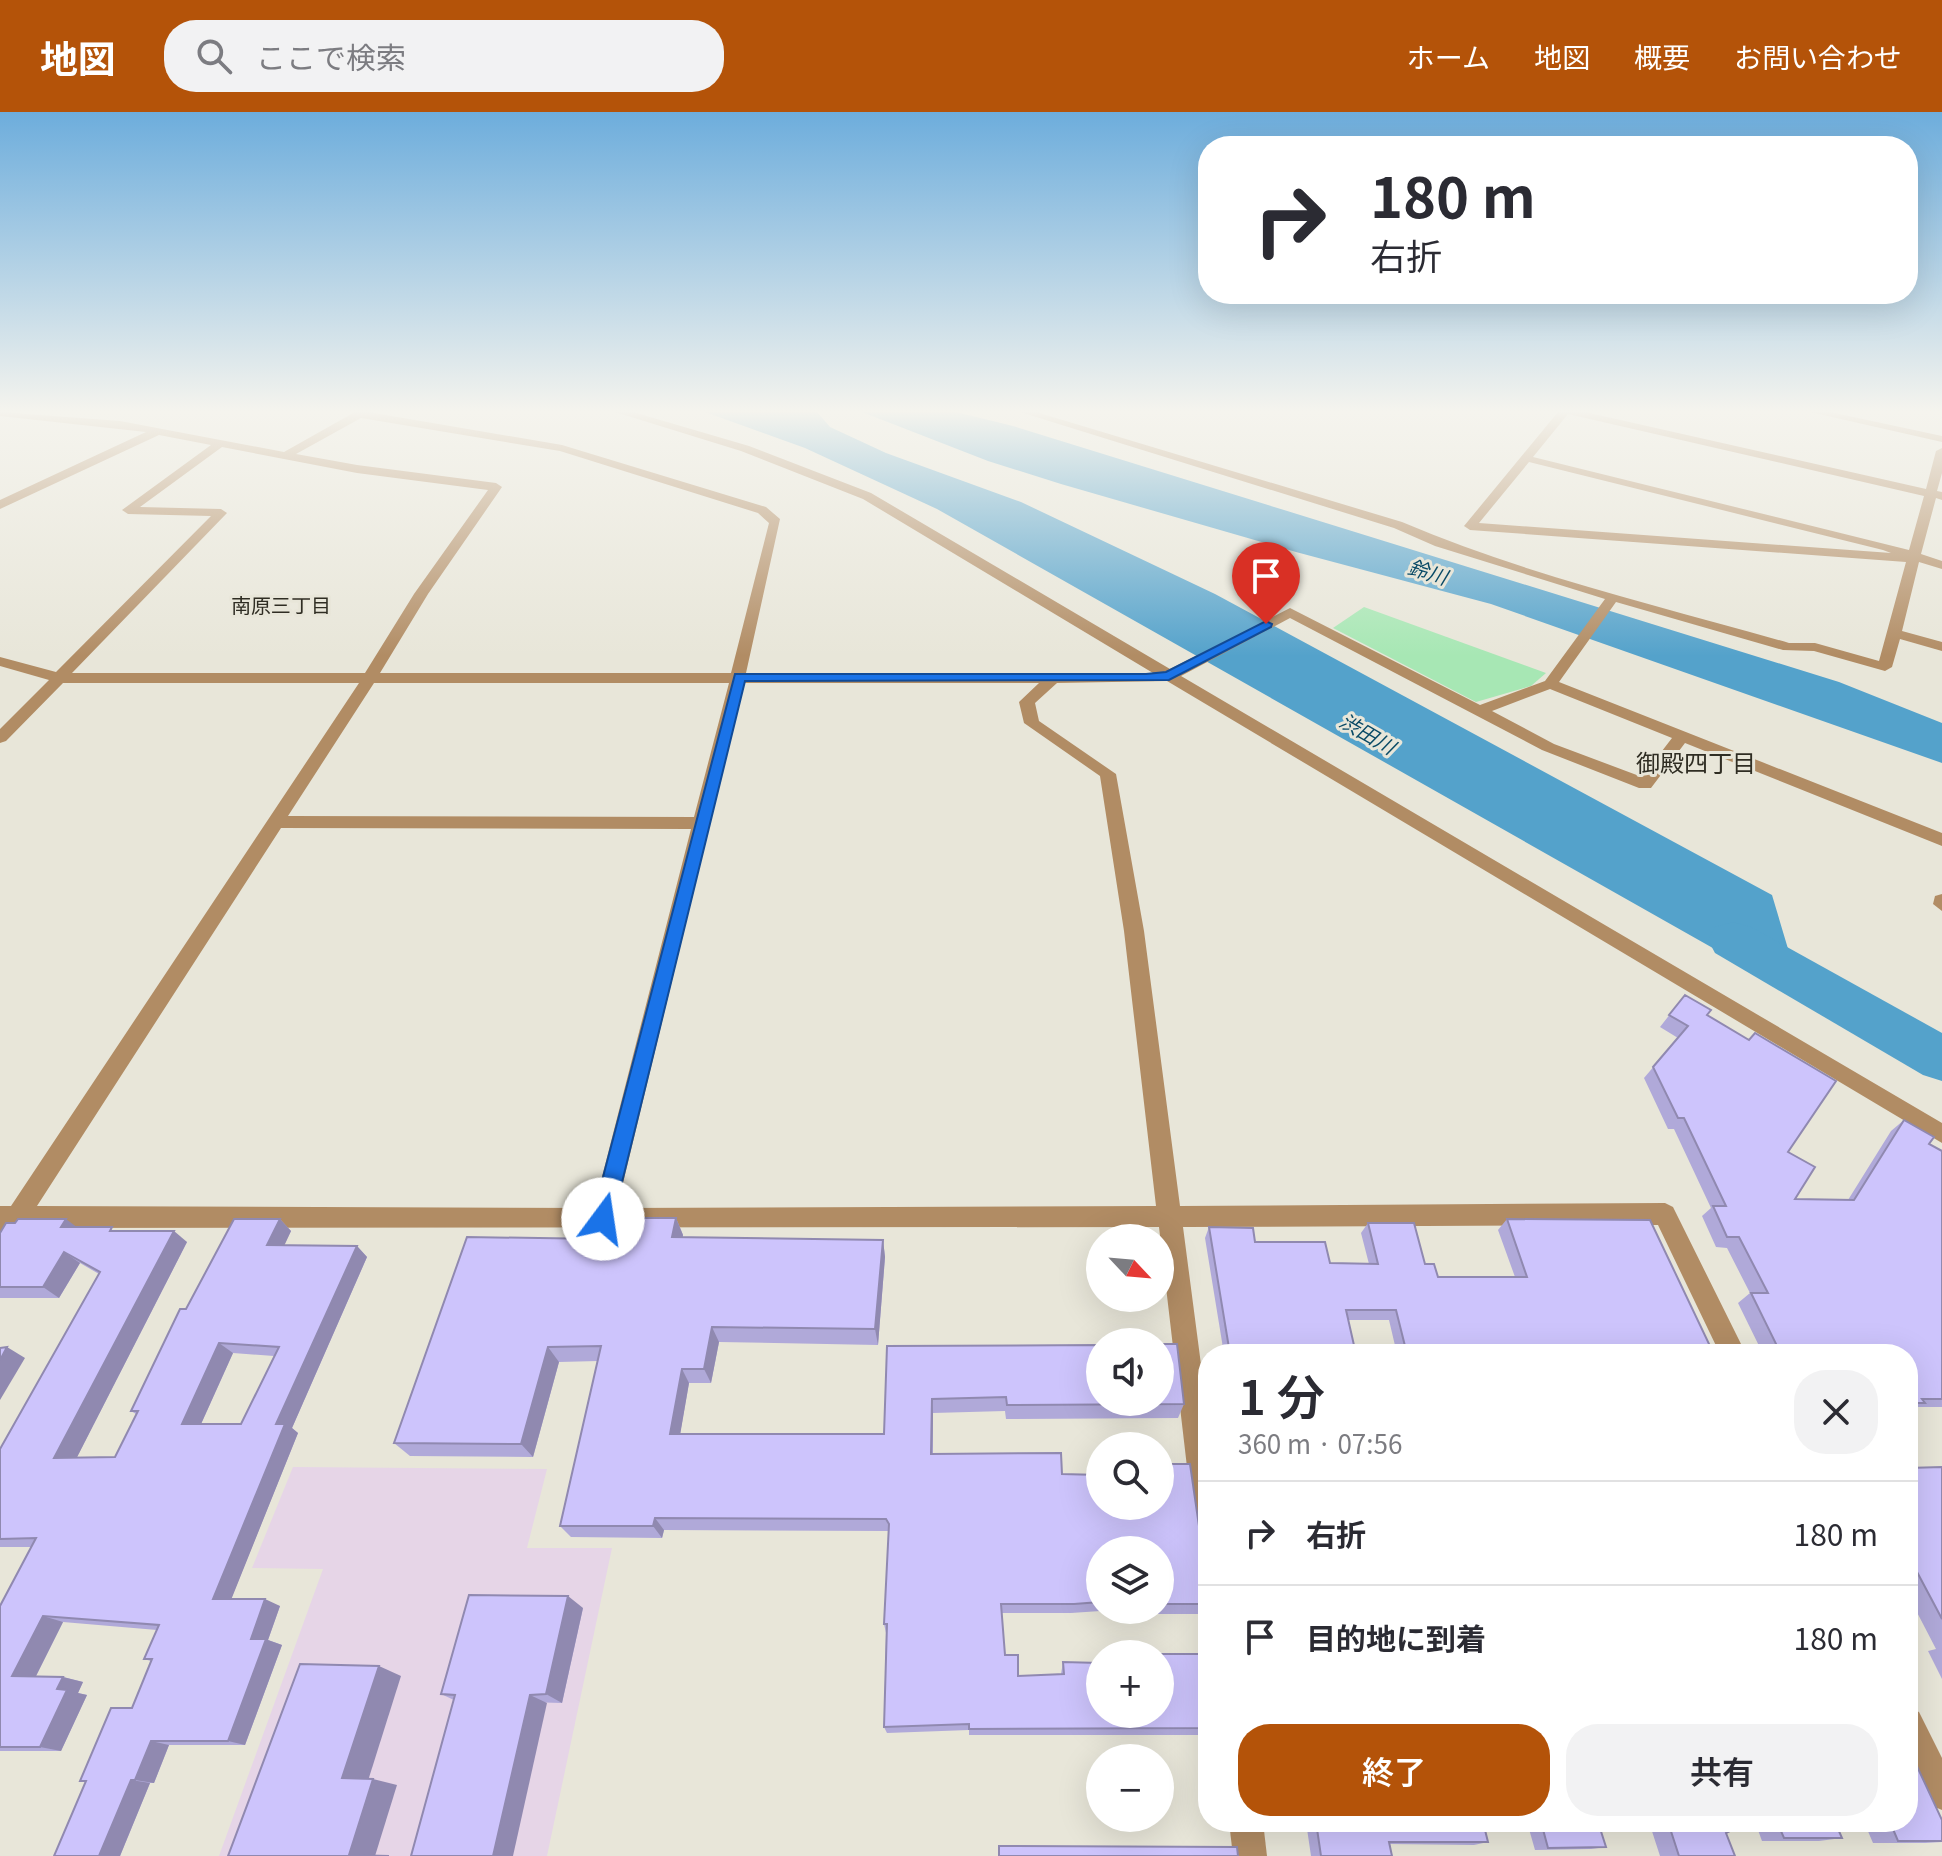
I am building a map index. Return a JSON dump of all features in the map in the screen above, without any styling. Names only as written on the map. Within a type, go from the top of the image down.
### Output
[{"type":"street","points":[[0,505],[25,493]]},
{"type":"street","points":[[0,738],[221,513],[128,510],[151,493]]},
{"type":"street","points":[[0,1243],[8,1218],[276,822],[421,594],[492,493]]},
{"type":"street","points":[[603,1219],[776,522],[762,510],[708,493]]},
{"type":"street","points":[[861,493],[1942,1134]]},
{"type":"street","points":[[1294,493],[1613,597],[1788,647],[1815,647],[1885,667],[1912,558],[1937,494]]},
{"type":"street","points":[[1496,493],[1470,526],[1912,558],[1942,565]]},
{"type":"street","points":[[1669,493],[1887,547],[1912,558]]},
{"type":"street","points":[[1481,710],[1550,684],[1613,597]]},
{"type":"street","points":[[0,661],[59,678],[1052,679],[1169,676],[1290,612],[1548,747],[1645,784],[1682,736]]},
{"type":"street","points":[[1893,633],[1942,647]]},
{"type":"street","points":[[1052,679],[1027,702],[1032,723],[1108,774],[1134,931],[1198,1451]]},
{"type":"street","points":[[1550,684],[1942,840]]},
{"type":"street","points":[[1808,785],[1820,769]]},
{"type":"street","points":[[276,822],[703,823]]},
{"type":"street","points":[[8,1218],[603,1219],[1665,1214],[1728,1344]]},
{"type":"street","points":[[1918,1744],[1942,1793]]},
{"type":"street","points":[[1247,1832],[1250,1856]]},
{"type":"shaded area","points":[[293,1467],[547,1469],[527,1548],[612,1548],[547,1856],[219,1856],[323,1569],[252,1568]]},
{"type":"green space","points":[[1364,607],[1546,673],[1531,686],[1476,702],[1333,628]]},
{"type":"water","points":[[903,493],[997,493],[1021,502],[1215,594],[1772,895],[1803,999],[937,509]]},
{"type":"water","name":"鈴川","points":[[1093,493],[1230,493],[1839,682],[1942,723],[1942,763],[1491,604]]},
{"type":"building","points":[[1685,995],[1711,1010],[1707,1015],[1749,1040],[1755,1033],[1836,1081],[1788,1152],[1815,1167],[1795,1199],[1854,1200],[1904,1120],[1934,1137],[1929,1144],[1942,1151],[1942,1399],[1922,1399],[1925,1403],[1918,1403],[1918,1344],[1776,1344],[1751,1293],[1768,1293],[1739,1237],[1727,1237],[1713,1206],[1726,1206],[1684,1118],[1678,1118],[1653,1067],[1688,1026],[1669,1015]]},
{"type":"building","points":[[606,1218],[676,1218],[672,1237],[883,1240],[875,1329],[712,1327],[704,1369],[682,1369],[670,1434],[884,1434],[887,1346],[1086,1345],[1086,1405],[1007,1405],[1006,1397],[932,1399],[931,1454],[1061,1453],[1062,1474],[1086,1475],[1086,1520],[1174,1520],[1174,1464],[1190,1464],[1198,1519],[1198,1604],[1174,1604],[1174,1536],[1086,1536],[1086,1603],[1001,1604],[1005,1655],[1018,1655],[1018,1676],[1064,1674],[1063,1662],[1086,1663],[1086,1728],[1174,1728],[1174,1654],[1198,1654],[1198,1728],[969,1729],[969,1724],[884,1727],[887,1624],[884,1624],[889,1524],[886,1519],[655,1518],[653,1526],[560,1526],[601,1346],[548,1347],[521,1444],[394,1443],[467,1237],[601,1239]]},
{"type":"building","points":[[18,1219],[66,1219],[61,1227],[174,1231],[54,1458],[115,1457],[138,1411],[131,1411],[180,1309],[186,1309],[234,1219],[280,1219],[267,1245],[357,1246],[276,1424],[285,1424],[213,1599],[265,1599],[251,1639],[266,1639],[228,1741],[151,1741],[99,1856],[54,1856],[86,1781],[80,1781],[111,1708],[132,1708],[152,1659],[144,1659],[159,1625],[43,1616],[12,1676],[63,1677],[57,1689],[67,1690],[40,1747],[0,1747],[0,1606],[36,1538],[0,1539],[0,1449],[100,1272],[64,1252],[43,1287],[0,1287],[0,1233],[6,1223],[15,1223]],"holes":[[[219,1343],[279,1347],[241,1424],[182,1424]]]},
{"type":"building","points":[[1507,1219],[1650,1220],[1709,1344],[1404,1344],[1396,1310],[1346,1310],[1354,1344],[1228,1344],[1209,1227],[1253,1228],[1255,1242],[1325,1242],[1330,1263],[1378,1264],[1368,1223],[1414,1223],[1425,1264],[1434,1264],[1438,1277],[1527,1277]]},
{"type":"building","points":[[1174,1344],[1177,1344],[1184,1404],[1174,1404]]},
{"type":"building","points":[[7,1347],[0,1360],[0,1348]]},
{"type":"building","points":[[1942,1467],[1942,1619],[1918,1574],[1918,1468]]},
{"type":"building","points":[[469,1595],[568,1596],[546,1694],[530,1695],[493,1856],[411,1856],[455,1695],[441,1694]]},
{"type":"building","points":[[300,1664],[379,1666],[342,1778],[373,1779],[349,1855],[389,1856],[228,1856]]},
{"type":"building","points":[[1918,1768],[1942,1820],[1942,1841],[1898,1841],[1894,1832],[1918,1832]]},
{"type":"building","points":[[1317,1832],[1486,1832],[1488,1842],[1389,1842],[1392,1856],[1321,1856]]},
{"type":"building","points":[[1544,1832],[1601,1832],[1606,1847],[1548,1848]]},
{"type":"building","points":[[1671,1832],[1728,1832],[1735,1856],[1679,1856]]},
{"type":"building","points":[[1781,1832],[1839,1832],[1842,1838],[1784,1838]]},
{"type":"building","points":[[999,1846],[1237,1847],[1238,1856],[999,1856]]},
{"type":"waterway","name":"渋田川","points":[[1733,940],[1942,1059]]},
{"type":"district","name":"南原三丁目","points":[[281,604]]},
{"type":"district","name":"御殿四丁目","points":[[1696,761]]},
{"type":"route","points":[[603,1219],[739,677],[1052,679],[1169,676],[1266,624]]}]
